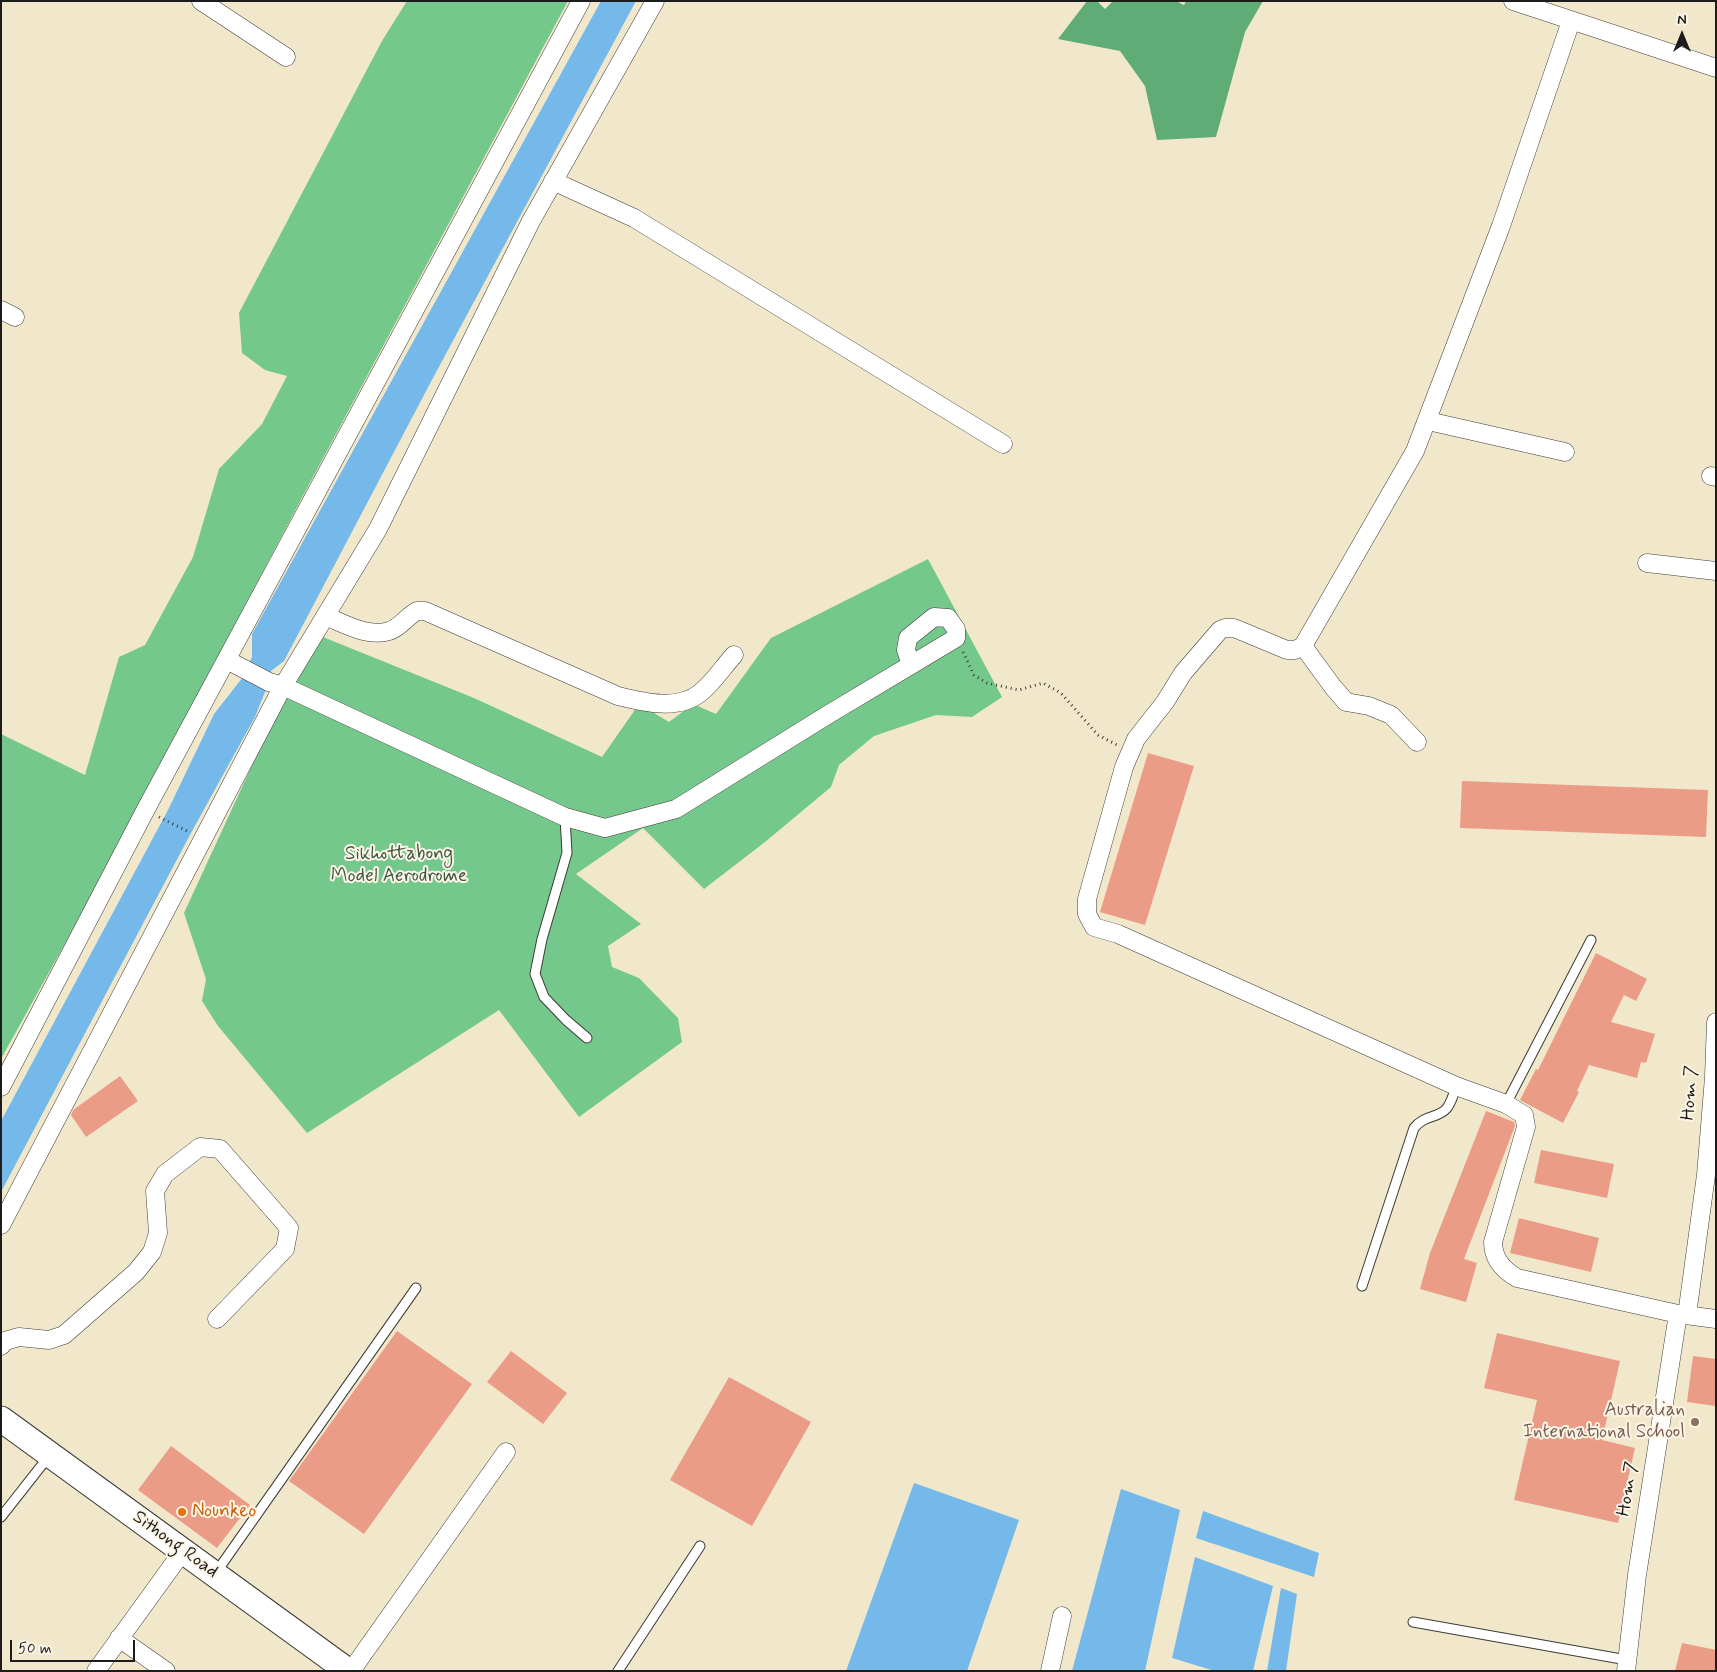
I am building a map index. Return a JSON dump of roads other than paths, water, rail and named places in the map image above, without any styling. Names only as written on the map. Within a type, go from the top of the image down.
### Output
[{"type":"main road","name":"Sithong Road","points":[[1,1419],[349,1671]]},
{"type":"street","points":[[201,1],[286,57]]},
{"type":"street","points":[[1,1087],[146,809],[233,663],[581,1]]},
{"type":"street","points":[[1,1225],[276,684],[325,616],[378,529],[531,221],[654,1]]},
{"type":"street","points":[[1513,1],[1716,68]]},
{"type":"street","points":[[1571,21],[1502,226],[1428,421],[1415,452],[1399,482],[1303,646],[1295,650],[1287,650],[1234,628],[1220,630],[1184,673],[1165,702],[1136,739],[1124,767],[1088,898],[1087,914],[1094,927],[1118,934],[1456,1086],[1506,1104],[1524,1115],[1526,1128],[1493,1242],[1493,1250],[1497,1260],[1505,1271],[1517,1278],[1683,1315],[1716,1319]]},
{"type":"street","points":[[553,181],[634,218],[1003,444]]},
{"type":"street","points":[[1428,421],[1565,452]]},
{"type":"street","points":[[1647,563],[1716,572]]},
{"type":"street","points":[[325,616],[361,630],[378,633],[389,631],[417,611],[425,611],[618,696],[645,702],[666,704],[689,699],[700,693],[734,655]]},
{"type":"street","points":[[233,663],[565,816],[605,828],[676,809],[912,665],[956,638],[956,629],[948,618],[934,617],[908,638],[906,650],[912,665]]},
{"type":"street","points":[[1303,646],[1346,702],[1369,706],[1391,715],[1417,742]]},
{"type":"street","name":"Hom 7","points":[[1626,1666],[1637,1575],[1683,1315],[1711,1176],[1716,1022]]},
{"type":"street","points":[[1,1346],[5,1341],[19,1337],[49,1340],[64,1335],[136,1272],[152,1252],[158,1232],[155,1191],[165,1174],[200,1147],[220,1149],[289,1228],[285,1250],[218,1319]]},
{"type":"street","points":[[349,1671],[506,1452]]},
{"type":"street","points":[[96,1671],[183,1551]]},
{"type":"street","points":[[1050,1671],[1062,1616]]},
{"type":"street","points":[[119,1638],[166,1671]]},
{"type":"lane","points":[[565,816],[567,853],[542,939],[535,974],[544,997],[587,1038]]},
{"type":"lane","points":[[1506,1104],[1591,940]]},
{"type":"lane","points":[[1362,1286],[1414,1128],[1419,1121],[1446,1109],[1451,1102],[1456,1086]]},
{"type":"lane","points":[[215,1574],[416,1288]]},
{"type":"lane","points":[[1,1517],[50,1454]]},
{"type":"lane","points":[[618,1671],[700,1546]]},
{"type":"lane","points":[[1413,1622],[1626,1666]]},
{"type":"water","points":[[601,1],[636,1],[434,376],[284,661],[271,671],[269,682],[255,717],[191,833],[1,1192],[1,1121],[168,810],[214,714],[243,677],[252,657],[252,634]]},
{"type":"water","points":[[914,1483],[1019,1520],[967,1671],[846,1671]]},
{"type":"water","points":[[1121,1489],[1180,1510],[1145,1671],[1072,1671]]},
{"type":"water","points":[[1203,1511],[1319,1553],[1314,1577],[1196,1538]]},
{"type":"water","points":[[1195,1557],[1273,1586],[1253,1671],[1215,1671],[1172,1658]]},
{"type":"water","points":[[1281,1588],[1297,1594],[1286,1671],[1267,1671]]},
{"type":"place","name":"Australian International School","points":[[1695,1422]]},
{"type":"place","name":"Nounkeo","points":[[182,1512]]},
{"type":"park label","name":"Sikhottabong Model Aerodrome","points":[[399,866]]}]
